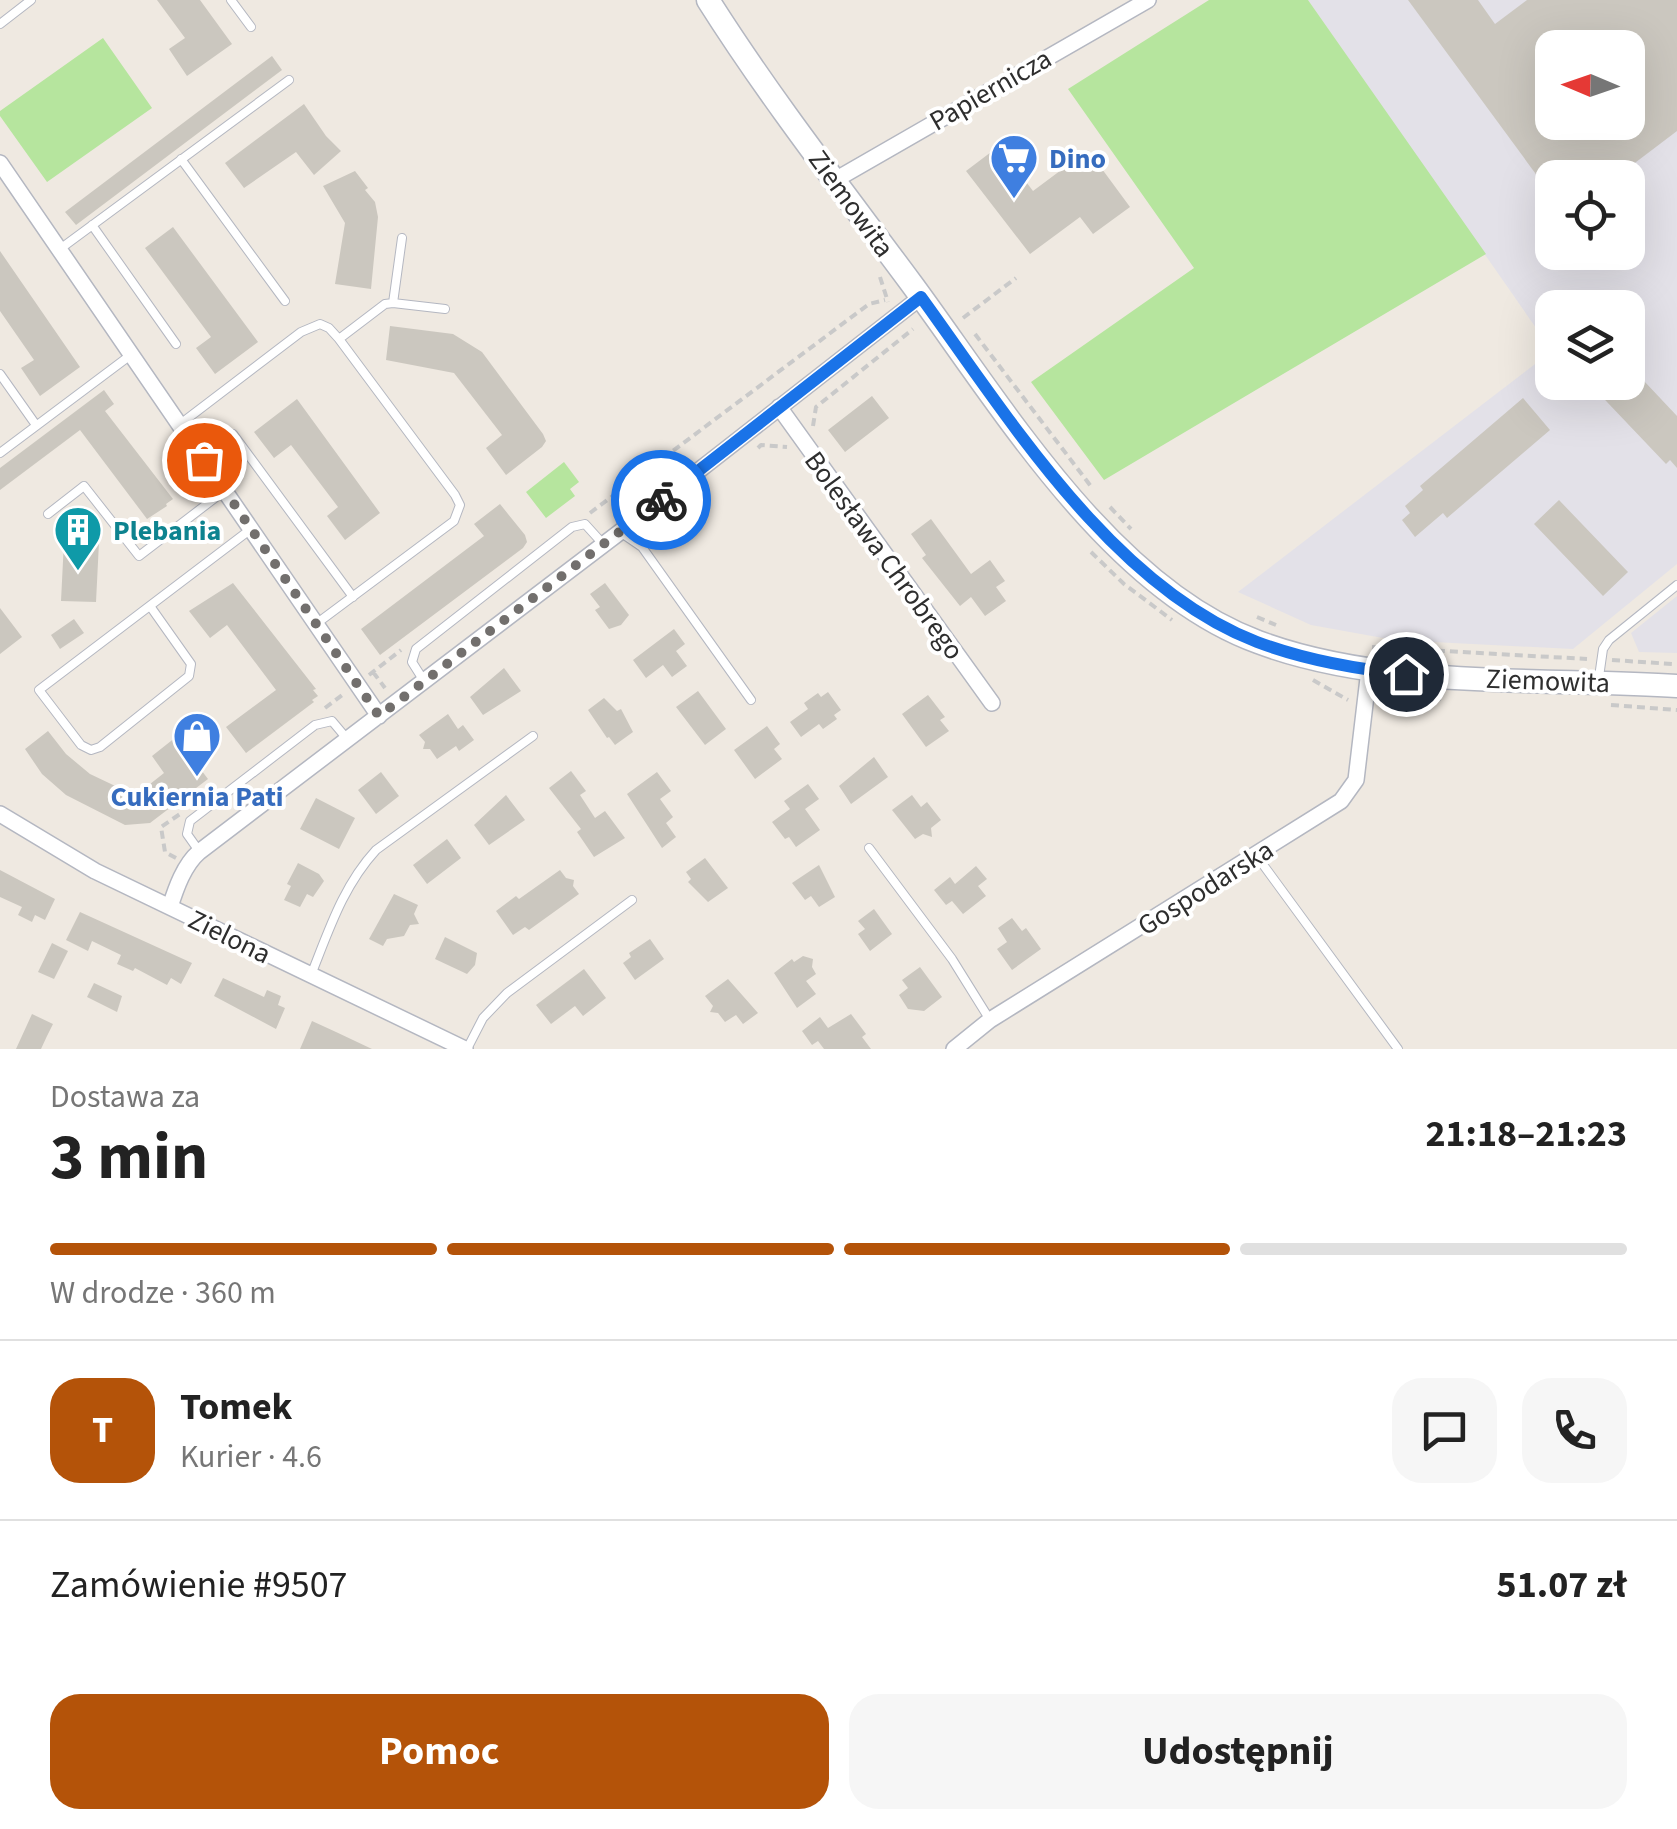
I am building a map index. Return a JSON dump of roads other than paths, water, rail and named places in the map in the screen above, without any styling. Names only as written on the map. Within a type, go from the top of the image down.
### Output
[{"type":"street","name":"Ziemowita","points":[[708,0],[834,180],[1070,495],[1143,573],[1181,602],[1255,642],[1304,658],[1367,658],[1677,686]]},
{"type":"street","name":"Papiernicza","points":[[834,180],[1148,0]]},
{"type":"street","points":[[0,163],[379,716]]},
{"type":"street","points":[[170,907],[192,857],[604,545],[921,297]]},
{"type":"street","name":"Bolesława Chrobrego","points":[[779,407],[992,703]]},
{"type":"street","name":"Gospodarska","points":[[954,1049],[990,1020],[1350,792],[1356,780],[1367,658]]},
{"type":"street","name":"Zielona","points":[[0,814],[94,871],[466,1049]]},
{"type":"lane","points":[[0,24],[31,0]]},
{"type":"lane","points":[[232,0],[251,27]]},
{"type":"lane","points":[[60,249],[289,80]]},
{"type":"lane","points":[[181,159],[285,301]]},
{"type":"lane","points":[[92,225],[176,344]]},
{"type":"lane","points":[[394,302],[402,238]]},
{"type":"lane","points":[[339,338],[385,304],[446,310]]},
{"type":"lane","points":[[179,425],[311,326],[320,324],[339,338],[460,504],[454,521],[316,624]]},
{"type":"lane","points":[[0,453],[132,354]]},
{"type":"lane","points":[[0,374],[36,424]]},
{"type":"lane","points":[[232,434],[354,597]]},
{"type":"lane","points":[[48,514],[84,486],[139,556],[224,491]]},
{"type":"lane","points":[[424,681],[412,662],[416,648],[572,526],[586,524],[604,545]]},
{"type":"lane","points":[[150,606],[191,664],[189,676],[100,747],[91,750],[81,744],[39,690],[251,529]]},
{"type":"lane","points":[[620,532],[642,548],[750,700]]},
{"type":"lane","points":[[1600,682],[1609,640],[1677,584]]},
{"type":"lane","points":[[200,852],[187,834],[190,822],[315,725],[332,720],[348,740]]},
{"type":"lane","points":[[312,975],[346,889],[376,850],[533,736]]},
{"type":"lane","points":[[869,848],[952,959],[990,1020]]},
{"type":"lane","points":[[1256,855],[1398,1049]]},
{"type":"lane","points":[[466,1049],[483,1018],[507,993],[632,900]]},
{"type":"place","name":"Dino","points":[[1014,200]]},
{"type":"place","name":"Plebania","points":[[78,572]]},
{"type":"place","name":"Cukiernia Pati","points":[[197,778]]}]
